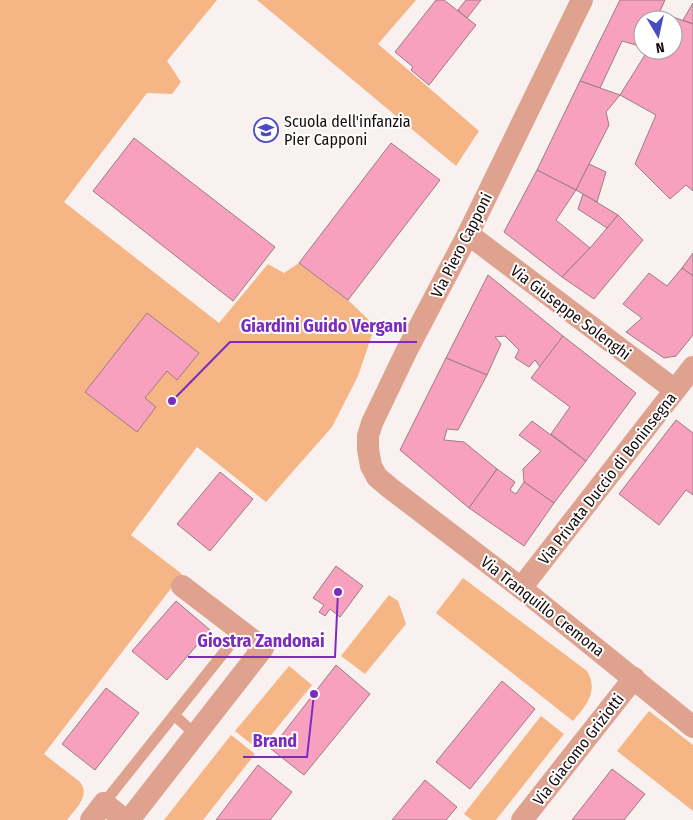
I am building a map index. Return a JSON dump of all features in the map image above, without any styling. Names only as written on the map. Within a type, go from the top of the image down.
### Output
[{"type":"street","name":"Via Piero Capponi","points":[[390,488],[377,477],[371,466],[368,436],[372,423],[406,352],[468,234],[582,0]]},
{"type":"street","name":"Via Giuseppe Solenghi","points":[[468,234],[675,390]]},
{"type":"street","name":"Via Privata Duccio di Boninsegna","points":[[521,588],[693,367]]},
{"type":"street","name":"Via Tranquillo Cremona","points":[[390,488],[521,588],[693,727]]},
{"type":"street","points":[[98,812],[127,820],[262,648],[182,586]]},
{"type":"street","name":"Via Giacomo Griziotti","points":[[522,820],[634,678]]},
{"type":"lane","points":[[98,812],[241,630]]},
{"type":"lane","points":[[174,715],[196,734]]},
{"type":"shaded area","points":[[0,0],[217,0],[167,61],[181,82],[172,94],[147,93],[64,202],[219,323],[268,264],[284,273],[299,263],[348,300],[375,326],[358,376],[332,427],[266,502],[197,447],[131,535],[182,574],[44,754],[80,782],[83,787],[84,792],[81,802],[67,820],[0,820]]},
{"type":"shaded area","points":[[257,0],[416,0],[378,44],[479,131],[456,166]]},
{"type":"shaded area","points":[[463,578],[587,671],[592,685],[591,692],[586,704],[573,721],[436,613]]},
{"type":"shaded area","points":[[389,595],[398,601],[406,624],[365,674],[341,656]]},
{"type":"shaded area","points":[[289,666],[312,685],[259,750],[235,731]]},
{"type":"shaded area","points":[[649,711],[693,745],[693,811],[617,751]]},
{"type":"shaded area","points":[[541,716],[564,734],[496,820],[472,820],[464,814]]},
{"type":"shaded area","points":[[231,735],[255,754],[203,820],[164,820]]},
{"type":"building","points":[[436,0],[444,0],[476,25],[429,85],[411,70],[413,67],[395,52]]},
{"type":"building","points":[[466,0],[481,0],[467,18],[458,10]]},
{"type":"building","points":[[620,0],[665,0],[660,10],[633,10],[633,44],[622,41],[600,88],[580,81]]},
{"type":"building","points":[[693,3],[693,24],[683,20]]},
{"type":"building","points":[[683,21],[693,24],[693,191],[686,185],[670,199],[635,164],[656,115],[620,95],[642,60],[683,60]]},
{"type":"building","points":[[580,81],[620,95],[606,112],[609,125],[576,190],[537,170]]},
{"type":"building","points":[[134,138],[275,247],[233,301],[93,191]]},
{"type":"building","points":[[391,143],[440,180],[348,300],[299,263]]},
{"type":"building","points":[[589,164],[606,172],[597,202],[576,190]]},
{"type":"building","points":[[537,170],[576,190],[556,220],[590,248],[562,277],[504,232]]},
{"type":"building","points":[[583,194],[618,215],[607,228],[578,209]]},
{"type":"building","points":[[618,215],[643,240],[594,299],[562,277]]},
{"type":"building","points":[[693,253],[693,276],[682,268]]},
{"type":"building","points":[[682,268],[693,276],[693,335],[676,356],[664,358],[626,332],[642,318],[623,304],[649,273],[667,286]]},
{"type":"building","points":[[488,275],[563,336],[540,367],[535,360],[529,367],[515,358],[519,350],[505,336],[495,337],[501,344],[487,375],[446,358]]},
{"type":"building","points":[[147,313],[199,353],[177,380],[167,371],[145,398],[156,407],[137,432],[85,392]]},
{"type":"building","points":[[563,336],[636,393],[586,461],[551,434],[570,407],[531,378]]},
{"type":"building","points":[[446,358],[487,375],[458,430],[447,429],[444,440],[464,442],[497,469],[469,508],[400,450]]},
{"type":"building","points":[[676,420],[693,433],[693,495],[686,490],[659,525],[619,494]]},
{"type":"building","points":[[532,421],[586,461],[554,503],[524,482],[523,469],[541,451],[519,435]]},
{"type":"building","points":[[497,469],[515,482],[510,490],[516,494],[524,482],[554,503],[524,546],[469,508]]},
{"type":"building","points":[[220,472],[253,499],[210,551],[177,524]]},
{"type":"building","points":[[336,566],[363,586],[340,617],[330,609],[325,616],[319,612],[324,605],[313,598]]},
{"type":"building","points":[[176,601],[210,630],[167,680],[132,651]]},
{"type":"building","points":[[336,665],[370,694],[304,775],[271,749]]},
{"type":"building","points":[[502,681],[535,709],[470,789],[436,762]]},
{"type":"building","points":[[106,688],[139,713],[95,770],[62,744]]},
{"type":"building","points":[[258,765],[292,792],[270,820],[216,820]]},
{"type":"building","points":[[612,769],[645,794],[624,820],[572,820]]},
{"type":"building","points":[[425,780],[457,807],[446,820],[392,820]]},
{"type":"place","name":"Scuola dell'infanzia Pier Capponi","points":[[266,130]]},
{"type":"place","name":"Giardini Guido Vergani","points":[[172,401]]},
{"type":"place","name":"Giostra Zandonai","points":[[338,592]]},
{"type":"place","name":"Brand","points":[[314,694]]}]
